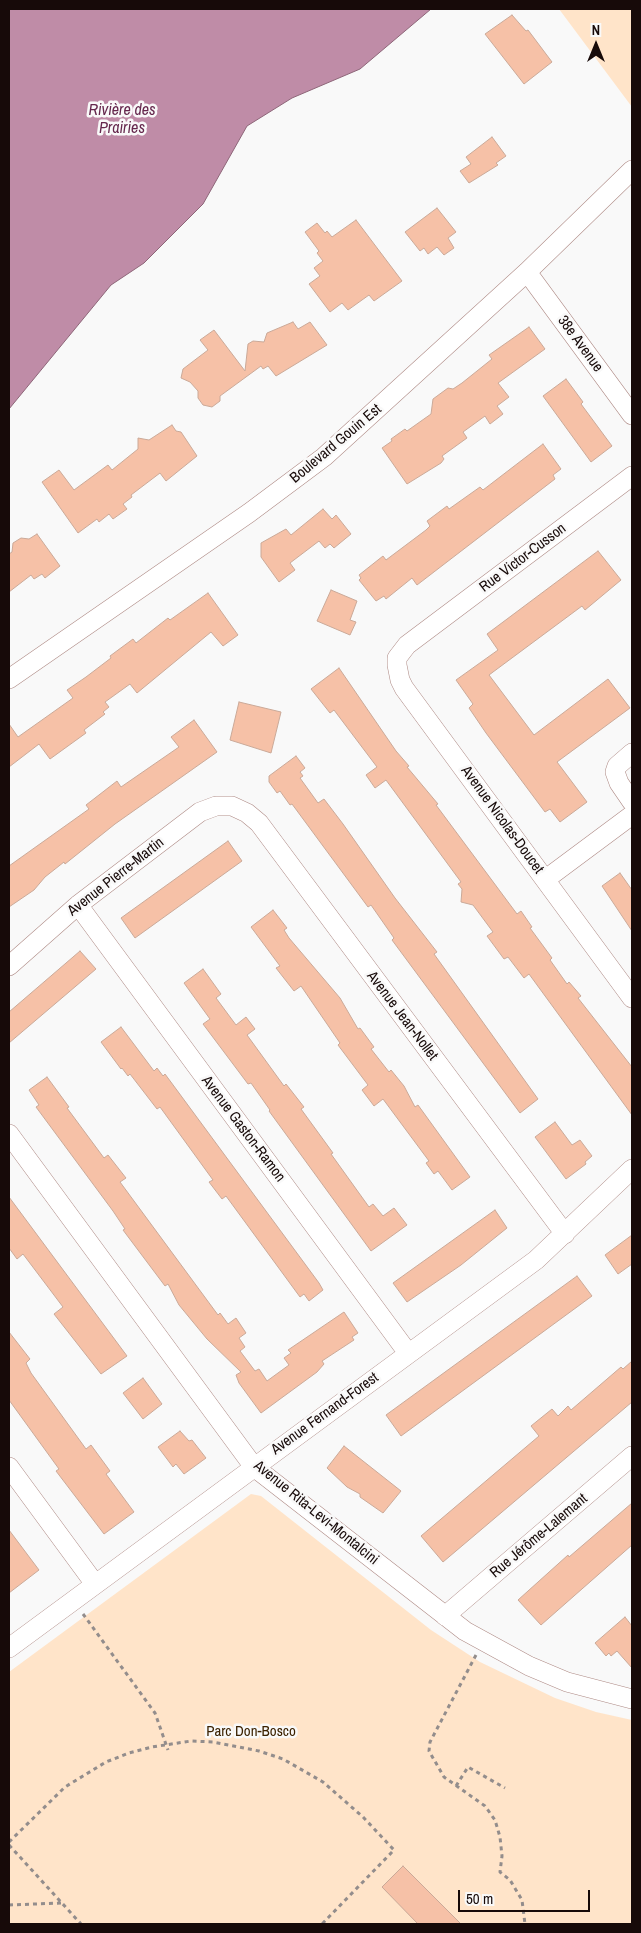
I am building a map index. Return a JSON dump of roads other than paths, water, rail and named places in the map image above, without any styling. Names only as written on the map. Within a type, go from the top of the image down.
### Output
[{"type":"street","name":"Boulevard Gouin Est","points":[[9,680],[249,513],[324,457],[527,272],[632,170]]},
{"type":"street","name":"38e Avenue","points":[[527,272],[632,415]]},
{"type":"street","name":"Rue Victor-Cusson","points":[[414,639],[632,476]]},
{"type":"street","name":"Avenue Nicolas-Doucet","points":[[414,639],[402,650],[397,658],[400,680],[632,998]]},
{"type":"street","points":[[632,754],[617,766],[615,772],[619,783],[632,802]]},
{"type":"street","name":"Avenue Pierre-Martin","points":[[9,966],[78,905],[200,812],[216,806],[232,806]]},
{"type":"street","name":"Avenue Jean-Nollet","points":[[232,806],[247,813],[259,823],[564,1234]]},
{"type":"street","points":[[546,880],[632,816]]},
{"type":"street","name":"Avenue Gaston-Ramon","points":[[78,905],[408,1353]]},
{"type":"street","name":"Avenue Rita-Levi-Montalcini","points":[[9,1134],[254,1467],[446,1616],[483,1641],[529,1666],[566,1682],[632,1699]]},
{"type":"street","name":"Avenue Fernand-Forest","points":[[9,1648],[536,1260],[632,1169]]},
{"type":"street","name":"Rue Jérôme-Lalemant","points":[[446,1616],[632,1456]]},
{"type":"street","points":[[9,1467],[96,1584]]},
{"type":"water","name":"Rivière des Prairies","points":[[9,9],[431,9],[360,69],[292,98],[247,126],[203,204],[144,263],[111,285],[9,409]]},
{"type":"park label","name":"Parc Don-Bosco","points":[[251,1732]]}]
